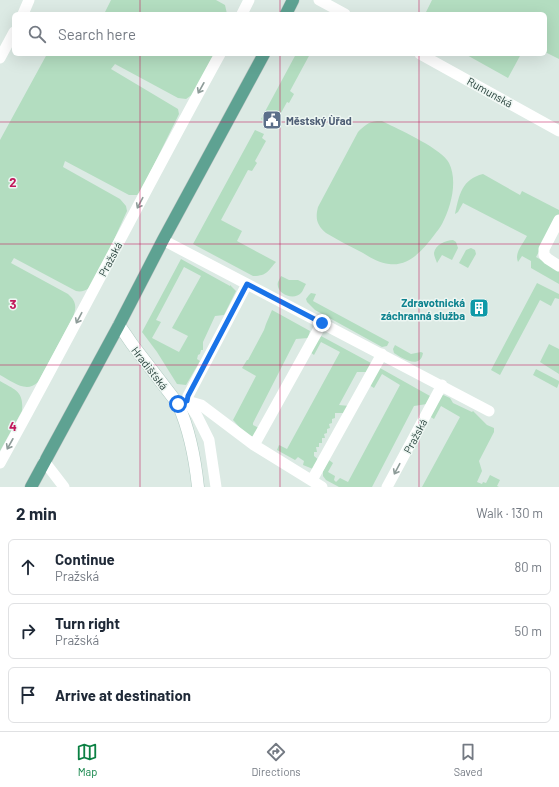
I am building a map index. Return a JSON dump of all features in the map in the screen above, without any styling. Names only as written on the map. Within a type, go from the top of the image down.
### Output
[{"type":"main road","points":[[287,12],[293,0]]},
{"type":"main road","points":[[31,487],[263,56]]},
{"type":"street","points":[[24,12],[29,0]]},
{"type":"street","points":[[243,12],[249,0]]},
{"type":"street","points":[[319,0],[341,12]]},
{"type":"street","points":[[0,58],[12,36]]},
{"type":"street","name":"Pražská","points":[[0,463],[219,56]]},
{"type":"street","name":"Rumunská","points":[[424,56],[559,131]]},
{"type":"street","points":[[559,220],[544,249],[544,255],[548,260],[559,266]]},
{"type":"street","points":[[163,240],[489,411]]},
{"type":"street","points":[[247,284],[184,400],[201,404],[254,444],[322,487]]},
{"type":"street","points":[[254,444],[322,323]]},
{"type":"street","name":"Hradišťská","points":[[119,324],[129,339],[197,416],[209,440],[216,487]]},
{"type":"street","points":[[312,480],[382,354]]},
{"type":"street","name":"Pražská","points":[[387,487],[442,385]]},
{"type":"street","name":"Hradišťská","points":[[184,400],[183,414],[193,446],[198,487]]},
{"type":"street","points":[[44,461],[64,487]]},
{"type":"green space","points":[[111,0],[216,0],[225,5],[227,12],[105,12]]},
{"type":"green space","points":[[432,0],[559,0],[559,59],[547,53],[547,12],[426,12]]},
{"type":"green space","points":[[46,56],[214,56],[193,94],[186,99],[178,98],[115,64],[111,69],[178,109],[179,114],[141,191],[137,195],[129,195],[65,161],[63,167],[120,199],[126,206],[127,211],[107,255],[89,288],[86,290],[76,291],[14,258],[11,263],[68,294],[73,299],[75,304],[73,317],[38,382],[29,387],[24,387],[14,383],[0,375],[0,140]]},
{"type":"green space","points":[[295,56],[309,56],[290,91],[294,94],[289,103],[287,102],[276,122],[271,121],[269,126],[261,119]]},
{"type":"green space","points":[[469,56],[520,56],[508,78]]},
{"type":"green space","points":[[382,121],[430,146],[445,158],[452,170],[453,186],[451,202],[440,227],[421,251],[403,263],[389,264],[376,260],[326,233],[318,222],[317,218],[318,207],[358,132],[371,122]]},
{"type":"green space","points":[[255,130],[264,134],[262,138],[266,141],[255,161],[257,163],[252,171],[248,170],[221,220],[242,231],[237,241],[276,262],[264,274],[258,276],[253,276],[193,244]]},
{"type":"green space","points":[[483,174],[520,195],[522,191],[559,210],[559,215],[536,257],[559,270],[559,284],[531,268],[531,261],[522,256],[518,262],[518,252],[527,236],[463,203],[458,212],[455,214],[460,194],[466,184],[476,176]]},
{"type":"green space","points":[[453,240],[456,242],[458,248],[452,260],[442,255],[437,263],[434,253],[436,248],[444,242]]},
{"type":"green space","points":[[471,248],[475,250],[476,254],[468,268],[459,263],[466,250]]},
{"type":"green space","points":[[181,259],[230,285],[236,291],[224,315],[215,316],[203,342],[203,350],[201,350],[200,354],[198,355],[197,359],[200,361],[186,385],[177,384],[157,352],[142,332]],"holes":[[[184,267],[201,276],[172,328],[188,336],[179,352],[152,338],[161,322],[156,320]]]},
{"type":"green space","points":[[281,276],[289,280],[298,280],[306,284],[302,292],[294,296],[282,293],[278,286]]},
{"type":"green space","points":[[537,283],[559,294],[559,299],[555,298],[551,306],[540,300],[500,375],[491,370]]},
{"type":"green space","points":[[311,293],[316,294],[313,301],[389,342],[387,346],[382,347],[315,310],[306,299]]},
{"type":"green space","points":[[272,310],[310,331],[308,338],[296,339],[253,423],[253,425],[259,428],[255,436],[252,436],[243,431],[233,420],[256,376],[242,368],[264,330]]},
{"type":"green space","points":[[321,336],[371,363],[368,372],[357,372],[339,405],[349,406],[345,413],[335,413],[335,418],[332,419],[332,423],[329,424],[330,428],[327,429],[327,433],[324,434],[325,438],[322,438],[322,443],[319,443],[319,447],[316,447],[317,452],[314,452],[314,456],[320,461],[313,469],[303,465],[304,461],[298,457],[295,460],[277,450],[279,445],[287,449],[340,352],[321,342],[314,355],[310,352]]},
{"type":"green space","points":[[549,344],[559,349],[559,374],[540,362]]},
{"type":"green space","points":[[395,345],[411,354],[423,353],[418,361],[410,361],[401,358],[394,353],[393,349]]},
{"type":"green space","points":[[380,368],[430,396],[427,404],[414,406],[372,487],[339,487],[326,480],[323,476],[323,471],[329,460],[333,463],[328,472],[335,476],[334,480],[336,482],[340,478],[348,482],[400,385],[382,374],[374,388],[369,385]]},
{"type":"green space","points":[[536,369],[559,381],[557,388],[533,375]]},
{"type":"green space","points":[[0,381],[14,389],[20,395],[22,399],[22,411],[0,451]]},
{"type":"green space","points":[[441,394],[450,398],[453,403],[472,412],[473,411],[487,425],[494,428],[494,432],[479,461],[482,471],[477,482],[482,484],[483,482],[486,483],[490,475],[500,480],[497,486],[499,487],[422,487],[460,417],[441,406],[434,419],[429,416]]},
{"type":"place","name":"Městský Ùřad","points":[[272,120]]},
{"type":"place","name":"Zdravotnická záchranná služba","points":[[479,308]]},
{"type":"route","points":[[178,404],[187,401],[188,396],[247,284],[322,323]]}]
